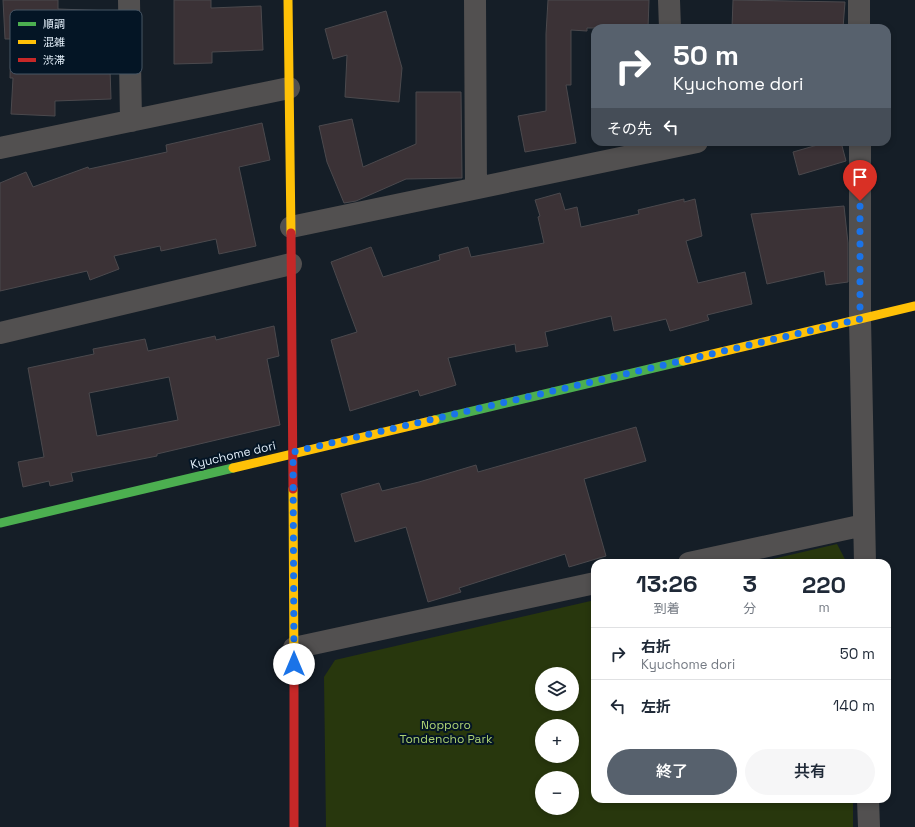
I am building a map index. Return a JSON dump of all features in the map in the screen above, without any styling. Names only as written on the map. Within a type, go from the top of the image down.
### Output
[{"type":"street","points":[[129,0],[129,10]]},
{"type":"street","points":[[288,0],[293,452],[294,827]]},
{"type":"street","points":[[475,0],[476,188]]},
{"type":"street","points":[[669,0],[670,24]]},
{"type":"street","points":[[859,0],[859,24]]},
{"type":"street","points":[[130,74],[131,121]]},
{"type":"street","points":[[0,148],[289,88]]},
{"type":"street","points":[[291,228],[666,146]]},
{"type":"street","points":[[860,146],[860,319],[865,559]]},
{"type":"street","points":[[0,333],[291,264]]},
{"type":"street","name":"Kyuchome dori","points":[[0,523],[293,452],[915,306]]},
{"type":"street","points":[[707,559],[864,525]]},
{"type":"street","points":[[294,648],[591,584]]},
{"type":"street","points":[[868,803],[869,827]]},
{"type":"green space","points":[[837,544],[845,559],[772,559]]},
{"type":"green space","name":"Nopporo Tondencho Park","points":[[591,601],[591,803],[853,803],[853,827],[326,827],[324,677],[335,660]]},
{"type":"building","points":[[3,0],[58,0],[58,9],[85,10],[10,10],[10,39],[5,39]]},
{"type":"building","points":[[174,0],[211,0],[211,8],[261,6],[263,50],[212,52],[212,63],[174,64]]},
{"type":"building","points":[[548,0],[649,0],[648,24],[591,24],[591,28],[587,28],[587,31],[571,30],[571,85],[566,85],[576,143],[525,152],[518,116],[546,111],[546,34]]},
{"type":"building","points":[[733,0],[845,2],[843,24],[732,24]]},
{"type":"building","points":[[386,11],[402,68],[399,102],[345,97],[347,55],[333,59],[325,29]]},
{"type":"building","points":[[10,74],[110,74],[111,99],[55,101],[55,116],[11,114],[13,78],[10,78]]},
{"type":"building","points":[[416,92],[461,92],[462,178],[406,179],[356,201],[344,203],[327,162],[319,126],[352,119],[363,167],[416,144]]},
{"type":"building","points":[[262,123],[270,160],[239,167],[256,246],[219,254],[216,239],[161,251],[160,246],[114,256],[119,269],[90,280],[87,271],[0,291],[0,183],[26,172],[33,187],[88,167],[89,169],[167,152],[166,145]]},
{"type":"building","points":[[814,146],[842,146],[846,161],[799,175],[793,152]]},
{"type":"building","points":[[560,193],[565,210],[577,207],[581,227],[639,214],[638,210],[684,199],[684,202],[695,199],[702,236],[686,241],[698,283],[745,272],[752,304],[707,315],[709,320],[670,331],[666,319],[614,331],[611,316],[545,332],[548,346],[516,352],[515,344],[448,358],[456,385],[420,396],[418,390],[350,411],[331,340],[357,332],[331,262],[371,247],[383,277],[440,260],[439,255],[468,247],[471,257],[544,243],[538,217],[540,216],[535,200]]},
{"type":"building","points":[[844,206],[848,243],[848,282],[826,285],[824,271],[767,284],[751,214]]},
{"type":"building","points":[[274,326],[279,356],[267,359],[280,425],[157,454],[157,456],[71,473],[73,481],[50,486],[49,481],[23,487],[18,462],[44,457],[28,368],[94,354],[93,349],[145,339],[148,351],[215,336],[216,340]],"holes":[[[169,377],[178,420],[97,436],[89,393]]]},
{"type":"building","points":[[636,427],[646,461],[584,479],[606,556],[591,559],[591,560],[569,567],[565,554],[459,588],[461,592],[428,602],[406,527],[355,542],[341,494],[379,483],[382,491],[476,465],[478,472]]},
{"type":"traffic: fast","points":[[435,420],[683,361]]},
{"type":"traffic: fast","points":[[0,523],[233,468]]},
{"type":"traffic: slow","points":[[288,0],[291,233]]},
{"type":"traffic: slow","points":[[683,361],[915,306]]},
{"type":"traffic: slow","points":[[233,468],[435,420]]},
{"type":"traffic: slow","points":[[293,489],[294,673]]},
{"type":"traffic: jam","points":[[291,233],[293,489]]},
{"type":"traffic: jam","points":[[294,673],[294,827]]},
{"type":"route","points":[[294,664],[293,452],[860,319],[860,201]]}]
